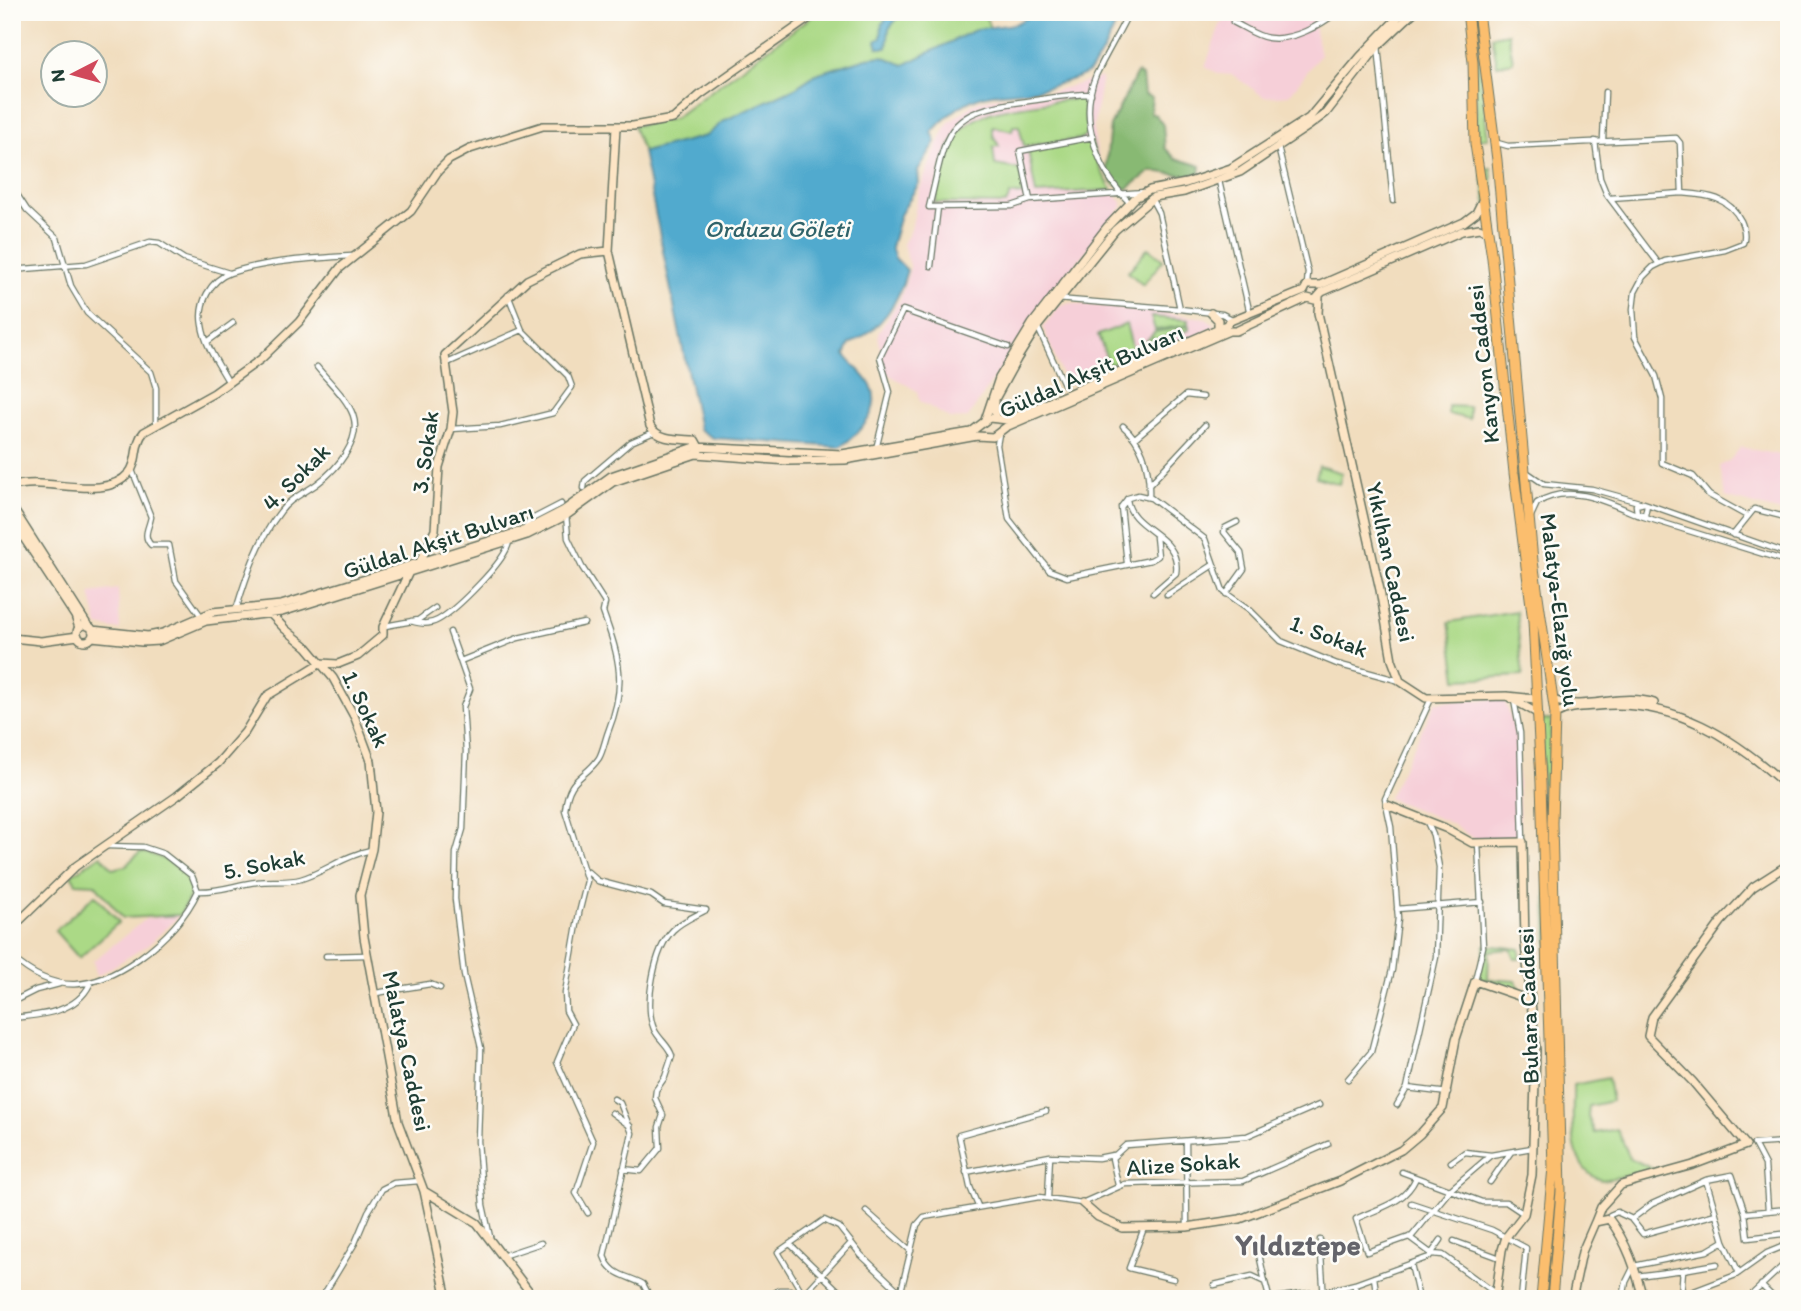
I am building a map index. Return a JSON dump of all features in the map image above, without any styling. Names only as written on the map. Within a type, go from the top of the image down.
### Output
[{"type":"highway","name":"Kanyon Caddesi","points":[[1467,12],[1473,62],[1475,144],[1488,232],[1533,621],[1535,712]]},
{"type":"highway","name":"Malatya-Elazığ yolu","points":[[1478,12],[1497,160],[1529,520],[1555,713],[1552,823],[1562,1191],[1552,1299]]},
{"type":"highway","points":[[1475,144],[1494,142]]},
{"type":"highway","points":[[1478,163],[1497,160]]},
{"type":"highway","points":[[1535,699],[1553,699]]},
{"type":"highway","points":[[1535,712],[1546,716],[1555,713]]},
{"type":"highway","name":"Buhara Caddesi","points":[[1535,712],[1541,783],[1553,1186],[1541,1299]]},
{"type":"street","points":[[201,616],[176,581],[169,545],[151,545],[148,541],[146,535],[151,517],[132,470],[138,439],[156,425],[184,412],[229,383],[273,348],[299,322],[336,272],[411,211],[438,171],[462,153],[543,126],[616,127],[673,119],[700,96],[818,12]]},
{"type":"street","points":[[1129,12],[1096,76],[1091,94],[1089,120],[1105,172],[1118,191],[1138,207],[1157,209]]},
{"type":"street","points":[[1233,22],[1264,37],[1277,38],[1315,28],[1337,12]]},
{"type":"street","points":[[1091,94],[989,105],[965,116],[955,126],[942,158],[929,207],[1012,206],[1031,200],[1118,191],[1145,192],[1224,172],[1304,122],[1321,107],[1403,12]]},
{"type":"street","points":[[985,420],[999,378],[1055,299],[1138,207],[1152,199],[1219,181],[1240,172],[1326,113],[1377,43],[1414,12]]},
{"type":"street","points":[[1377,43],[1393,201]]},
{"type":"street","points":[[1603,140],[1605,92]]},
{"type":"street","points":[[616,127],[609,251],[650,426],[654,432],[671,439],[695,440],[700,450]]},
{"type":"street","points":[[1031,200],[1020,162],[1020,151],[1093,137]]},
{"type":"street","points":[[1494,142],[1508,146],[1676,138],[1679,143],[1682,193]]},
{"type":"street","points":[[1595,141],[1600,178],[1609,198],[1659,264]]},
{"type":"street","points":[[1278,146],[1313,292]]},
{"type":"street","points":[[1497,160],[1501,150],[1508,146]]},
{"type":"street","points":[[1219,181],[1250,315]]},
{"type":"street","points":[[12,187],[27,210],[57,238],[71,286],[88,313],[151,372],[156,388],[156,425]]},
{"type":"street","points":[[1145,192],[1157,209],[1180,309]]},
{"type":"street","points":[[1138,207],[1145,192]]},
{"type":"street","points":[[1609,198],[1682,193],[1709,195],[1722,200],[1740,218],[1745,237],[1737,247],[1659,264],[1643,277],[1635,292],[1633,309],[1635,337],[1656,376],[1662,399],[1662,463],[1693,476],[1709,495],[1747,516]]},
{"type":"street","name":"Güldal Akşit Bulvarı","points":[[91,631],[142,642],[159,641],[206,621],[236,614],[269,612],[409,573],[509,542],[564,510],[611,476],[700,450],[815,455],[877,453],[1001,432],[1250,315],[1313,292],[1464,222],[1476,213],[1483,199]]},
{"type":"street","points":[[931,266],[938,207]]},
{"type":"street","name":"Güldal Akşit Bulvarı","points":[[984,434],[985,420],[1008,420],[1230,325],[1468,229],[1479,228],[1488,232]]},
{"type":"street","points":[[12,270],[86,264],[150,242],[159,243],[184,259],[229,273]]},
{"type":"street","points":[[444,364],[450,348],[527,280],[580,254],[609,251]]},
{"type":"street","points":[[229,383],[207,342],[201,317],[203,301],[210,288],[229,273],[288,262],[357,256]]},
{"type":"street","name":"Yıkılhan Caddesi","points":[[1313,292],[1380,590],[1392,660],[1401,681]]},
{"type":"street","points":[[451,429],[500,426],[553,413],[572,387],[568,376],[522,330],[508,295]]},
{"type":"street","points":[[1055,299],[1213,313],[1230,325]]},
{"type":"street","points":[[1055,299],[995,399],[993,411],[1001,432],[997,445],[1009,519],[1049,570],[1067,577],[1151,560],[1158,555],[1156,537]]},
{"type":"street","points":[[877,453],[876,437],[890,392],[880,357],[903,310],[1009,347]]},
{"type":"street","points":[[1213,313],[1218,320],[1230,325]]},
{"type":"street","points":[[207,342],[233,323]]},
{"type":"street","points":[[1037,327],[1064,384]]},
{"type":"street","points":[[444,364],[522,330]]},
{"type":"street","name":"3. Sokak","points":[[107,846],[218,763],[245,732],[267,696],[321,663],[338,664],[358,656],[383,635],[383,627],[409,573],[422,562],[435,530],[439,467],[451,429],[453,412],[444,364]]},
{"type":"street","name":"4. Sokak","points":[[236,614],[260,545],[279,513],[289,501],[330,474],[351,444],[355,432],[353,414],[317,367]]},
{"type":"street","points":[[1136,438],[1186,395],[1203,397]]},
{"type":"street","points":[[1150,484],[1205,425]]},
{"type":"street","points":[[1123,426],[1136,438],[1148,467],[1149,497]]},
{"type":"street","points":[[584,488],[585,481],[631,442],[654,432]]},
{"type":"street","points":[[984,434],[997,445]]},
{"type":"street","points":[[1524,469],[1536,482],[1592,489],[1640,502],[1789,554]]},
{"type":"street","points":[[12,488],[27,483],[59,487],[105,485],[117,482],[132,470]]},
{"type":"street","points":[[1529,520],[1537,503],[1559,494],[1607,501],[1639,515],[1789,562]]},
{"type":"street","points":[[1127,563],[1121,512],[1127,499],[1138,495],[1149,497],[1166,506],[1205,539],[1210,548],[1219,587],[1226,594],[1244,569],[1241,553],[1224,532],[1225,528],[1237,522]]},
{"type":"street","points":[[1127,499],[1129,511],[1175,553],[1177,569],[1153,593]]},
{"type":"street","points":[[1639,515],[1635,507],[1640,502]]},
{"type":"street","points":[[1639,515],[1648,512],[1647,505]]},
{"type":"street","points":[[12,507],[91,631]]},
{"type":"street","points":[[1733,535],[1754,509],[1789,518]]},
{"type":"street","points":[[564,510],[568,538],[582,567],[605,603],[603,612],[622,674],[616,712],[598,758],[577,777],[566,799],[569,824],[587,872],[598,881],[651,895],[664,904],[706,910],[674,929],[656,966],[651,987],[650,1012],[654,1030],[672,1056],[665,1077],[656,1090],[655,1098],[663,1115],[659,1132],[661,1142],[654,1156],[641,1171],[623,1169]]},
{"type":"street","name":"Güldal Akşit Bulvarı","points":[[269,612],[525,530],[564,510]]},
{"type":"street","points":[[12,520],[75,616],[78,632],[86,641],[91,631]]},
{"type":"street","points":[[411,621],[424,624],[438,620],[456,607],[491,570],[509,542]]},
{"type":"street","points":[[1167,595],[1213,565]]},
{"type":"street","name":"1. Sokak","points":[[1226,594],[1250,610],[1281,641],[1337,664],[1401,681]]},
{"type":"street","points":[[383,627],[423,618],[435,608]]},
{"type":"street","name":"1. Sokak","points":[[269,612],[321,663],[333,678],[355,718],[371,761],[376,812],[372,849]]},
{"type":"street","points":[[12,638],[41,641],[91,631],[156,635],[201,616],[236,614]]},
{"type":"street","points":[[463,660],[518,638],[584,623]]},
{"type":"street","points":[[450,632],[463,660],[470,689],[463,707],[466,751],[463,829],[456,853],[455,899],[464,975],[481,1048],[478,1141],[483,1205],[490,1238]]},
{"type":"street","points":[[1401,681],[1416,695],[1431,699],[1535,699]]},
{"type":"street","points":[[1511,697],[1535,712]]},
{"type":"street","points":[[1408,1237],[1432,1254],[1443,1255],[1495,1296],[1506,1237],[1524,1214],[1531,1189],[1536,1049],[1530,1000],[1520,733],[1511,697]]},
{"type":"street","points":[[1553,699],[1565,703],[1621,698],[1658,705],[1746,745],[1789,782]]},
{"type":"street","points":[[1348,1079],[1373,1049],[1391,975],[1397,909],[1385,797],[1431,699]]},
{"type":"street","points":[[1555,713],[1573,708],[1622,703],[1646,705],[1727,738],[1744,749],[1789,789]]},
{"type":"street","points":[[1387,805],[1478,843],[1523,842]]},
{"type":"street","points":[[1397,1105],[1407,1088],[1419,1026],[1435,967],[1439,867],[1433,835],[1426,821]]},
{"type":"street","points":[[899,1299],[917,1225],[919,1220],[931,1215],[1048,1197],[1082,1203],[1117,1227],[1187,1227],[1248,1217],[1340,1181],[1406,1147],[1443,1108],[1448,1093],[1456,1039],[1482,954],[1478,843]]},
{"type":"street","points":[[12,957],[43,979],[60,983],[90,984],[110,978],[149,951],[187,912],[198,891],[192,876],[155,850],[107,846],[76,866],[15,925]]},
{"type":"street","name":"5. Sokak","points":[[198,891],[221,890],[256,882],[298,880],[338,863],[346,855],[372,849]]},
{"type":"street","name":"Malatya Caddesi","points":[[372,849],[360,900],[368,955],[398,1122],[424,1191],[447,1299]]},
{"type":"street","points":[[1768,1210],[1765,1165],[1693,1082],[1648,1037],[1652,1017],[1721,922],[1753,887],[1789,864]]},
{"type":"street","points":[[587,872],[565,993],[566,1011],[573,1024],[558,1062],[592,1138],[593,1144],[576,1193],[588,1213]]},
{"type":"street","points":[[1397,909],[1482,902]]},
{"type":"street","points":[[12,912],[15,925]]},
{"type":"street","points":[[326,956],[368,955]]},
{"type":"street","points":[[1475,981],[1530,1000]]},
{"type":"street","points":[[12,992],[14,1001],[60,983]]},
{"type":"street","points":[[12,1018],[66,1007],[81,998],[90,984]]},
{"type":"street","points":[[376,993],[430,984],[440,988]]},
{"type":"street","points":[[1536,1049],[1548,1048]]},
{"type":"street","points":[[1407,1088],[1448,1093]]},
{"type":"street","points":[[614,1099],[620,1103],[631,1127],[604,1256],[609,1267],[618,1274],[643,1284],[651,1299]]},
{"type":"street","points":[[1118,1185],[1111,1166],[1114,1155],[1122,1147],[1254,1135],[1319,1105]]},
{"type":"street","points":[[978,1206],[966,1172],[959,1135],[1046,1111]]},
{"type":"street","points":[[612,1113],[631,1127]]},
{"type":"street","points":[[1186,1141],[1187,1227]]},
{"type":"street","points":[[1572,1299],[1582,1252],[1601,1207],[1620,1185],[1693,1165],[1750,1145],[1789,1142]]},
{"type":"street","name":"Alize Sokak","points":[[1082,1203],[1112,1192],[1118,1185],[1243,1181],[1328,1144]]},
{"type":"street","points":[[1451,1162],[1465,1152],[1491,1156],[1532,1148]]},
{"type":"street","points":[[1490,1182],[1511,1152]]},
{"type":"street","points":[[966,1172],[1050,1156],[1098,1158],[1114,1155]]},
{"type":"street","points":[[1048,1197],[1050,1156]]},
{"type":"street","points":[[1416,1178],[1409,1192],[1396,1202],[1356,1219],[1369,1253],[1408,1237],[1450,1190],[1491,1156]]},
{"type":"street","points":[[1402,1172],[1482,1202],[1506,1202],[1524,1214]]},
{"type":"street","points":[[1632,1219],[1652,1204],[1706,1181],[1732,1175],[1745,1213],[1748,1238],[1782,1234],[1789,1241],[1739,1273],[1681,1296],[1683,1270]]},
{"type":"street","points":[[321,1299],[355,1243],[368,1212],[382,1189],[394,1183],[421,1181]]},
{"type":"street","points":[[1706,1181],[1724,1241],[1739,1273]]},
{"type":"street","points":[[424,1191],[477,1223],[536,1299]]},
{"type":"street","points":[[1411,1203],[1506,1237],[1526,1248],[1521,1299]]},
{"type":"street","points":[[1745,1213],[1789,1209]]},
{"type":"street","points":[[866,1211],[911,1251]]},
{"type":"street","points":[[1609,1219],[1610,1214],[1617,1212],[1632,1219],[1643,1234],[1716,1214]]},
{"type":"street","points":[[1595,1222],[1609,1219]]},
{"type":"street","points":[[1609,1219],[1619,1232],[1634,1266],[1643,1299]]},
{"type":"street","points":[[803,1294],[778,1254],[779,1250],[824,1220],[839,1227],[851,1243],[900,1292]]},
{"type":"street","points":[[1144,1228],[1129,1268],[1174,1279]]},
{"type":"street","points":[[1320,1240],[1324,1299]]},
{"type":"street","points":[[1259,1254],[1268,1298],[1287,1297],[1355,1283],[1411,1264],[1432,1254],[1441,1240]]},
{"type":"street","points":[[1454,1241],[1501,1259]]},
{"type":"street","points":[[1634,1266],[1707,1251],[1724,1241]]},
{"type":"street","points":[[502,1256],[541,1243]]},
{"type":"street","points":[[766,1299],[788,1289],[793,1298],[803,1294],[851,1243]]},
{"type":"street","points":[[790,1244],[847,1299]]},
{"type":"street","points":[[1747,1299],[1789,1260]]},
{"type":"street","points":[[1411,1264],[1419,1299]]},
{"type":"street","points":[[1637,1276],[1717,1264]]},
{"type":"street","points":[[1623,1299],[1626,1282],[1634,1266]]},
{"type":"street","points":[[1214,1285],[1252,1276],[1265,1282]]},
{"type":"street","points":[[1374,1277],[1377,1299]]},
{"type":"street","points":[[1355,1283],[1356,1299]]},
{"type":"street","points":[[1761,1286],[1775,1299]]},
{"type":"shaded area","points":[[1231,12],[1333,12],[1314,25],[1320,55],[1289,95],[1264,97],[1233,75],[1220,74],[1205,67],[1220,25]]},
{"type":"shaded area","points":[[1102,77],[1093,130],[1104,183],[1122,202],[1122,207],[1041,306],[968,418],[950,419],[920,401],[917,391],[883,371],[878,333],[900,299],[910,268],[903,244],[911,230],[919,191],[933,155],[948,123],[976,102],[991,98],[1043,94]]},
{"type":"shaded area","points":[[1071,303],[1206,318],[1214,326],[1176,348],[1066,385],[1043,327],[1061,305]]},
{"type":"shaded area","points":[[1741,447],[1784,456],[1789,514],[1725,497],[1720,466],[1730,460]]},
{"type":"shaded area","points":[[118,589],[120,630],[98,626],[90,593]]},
{"type":"shaded area","points":[[1504,699],[1516,733],[1520,836],[1475,840],[1453,824],[1388,798],[1436,702]]},
{"type":"shaded area","points":[[180,915],[148,945],[97,976],[93,961],[146,919]]},
{"type":"green space","points":[[818,12],[984,12],[990,28],[977,29],[904,65],[882,56],[816,74],[795,88],[725,120],[706,136],[643,152],[633,126],[673,119]]},
{"type":"green space","points":[[1508,33],[1513,62],[1497,65],[1492,36]]},
{"type":"green space","points":[[1475,56],[1478,56],[1488,138],[1477,139]]},
{"type":"green space","points":[[1137,73],[1142,76],[1144,94],[1152,98],[1150,113],[1156,115],[1163,125],[1165,148],[1175,158],[1201,166],[1200,174],[1151,171],[1127,189],[1114,184],[1106,171],[1110,126]]},
{"type":"green space","points":[[1083,99],[1087,134],[1080,139],[1024,146],[1019,126],[1013,126],[1012,131],[993,126],[993,135],[999,146],[993,147],[995,165],[1018,169],[1024,178],[1023,194],[1010,195],[1006,204],[935,203],[951,146],[958,134],[969,124],[1000,110]]},
{"type":"green space","points":[[1091,140],[1100,169],[1112,190],[1036,194],[1028,150]]},
{"type":"green space","points":[[1491,168],[1497,244],[1493,245],[1481,170]]},
{"type":"green space","points":[[1148,248],[1163,260],[1143,285],[1128,272]]},
{"type":"green space","points":[[1151,317],[1188,320],[1188,325],[1155,330]]},
{"type":"green space","points":[[1126,324],[1134,354],[1109,365],[1098,335]]},
{"type":"green space","points":[[1189,326],[1189,330],[1154,340],[1153,337],[1153,341],[1143,344],[1155,332]]},
{"type":"green space","points":[[1448,406],[1469,407],[1469,419],[1448,414]]},
{"type":"green space","points":[[1319,466],[1342,473],[1339,484],[1316,477]]},
{"type":"green space","points":[[1516,611],[1523,676],[1457,679],[1449,622]]},
{"type":"green space","points":[[1540,720],[1551,720],[1549,899],[1559,1175],[1548,1299],[1556,1176]]},
{"type":"green space","points":[[140,852],[165,860],[187,878],[191,894],[180,915],[123,918],[95,884],[76,883],[71,875],[101,855],[113,869],[125,866]]},
{"type":"green space","points":[[95,895],[119,922],[79,958],[55,931]]},
{"type":"green space","points":[[1485,945],[1520,949],[1520,959],[1515,959],[1511,949],[1489,951],[1488,979],[1516,981],[1520,991],[1479,978]]},
{"type":"green space","points":[[1608,1078],[1612,1101],[1589,1106],[1588,1116],[1595,1133],[1617,1129],[1630,1158],[1657,1171],[1601,1180],[1590,1174],[1582,1164],[1574,1139],[1573,1085]]},
{"type":"water","points":[[892,12],[902,12],[889,29],[887,48],[878,48],[876,41],[881,38],[882,24]]},
{"type":"water","name":"Orduzu Göleti","points":[[1037,12],[1122,12],[1102,52],[1085,74],[1028,91],[982,96],[950,114],[932,132],[936,142],[918,170],[919,183],[900,215],[891,247],[895,258],[907,270],[899,294],[880,323],[850,344],[845,355],[869,382],[874,395],[871,413],[861,429],[840,447],[713,438],[699,429],[643,152],[706,136],[725,120],[795,88],[816,74],[882,56],[904,65],[977,29],[1015,24]]},
{"type":"district","name":"Yıldıztepe","points":[[1298,1245]]}]
